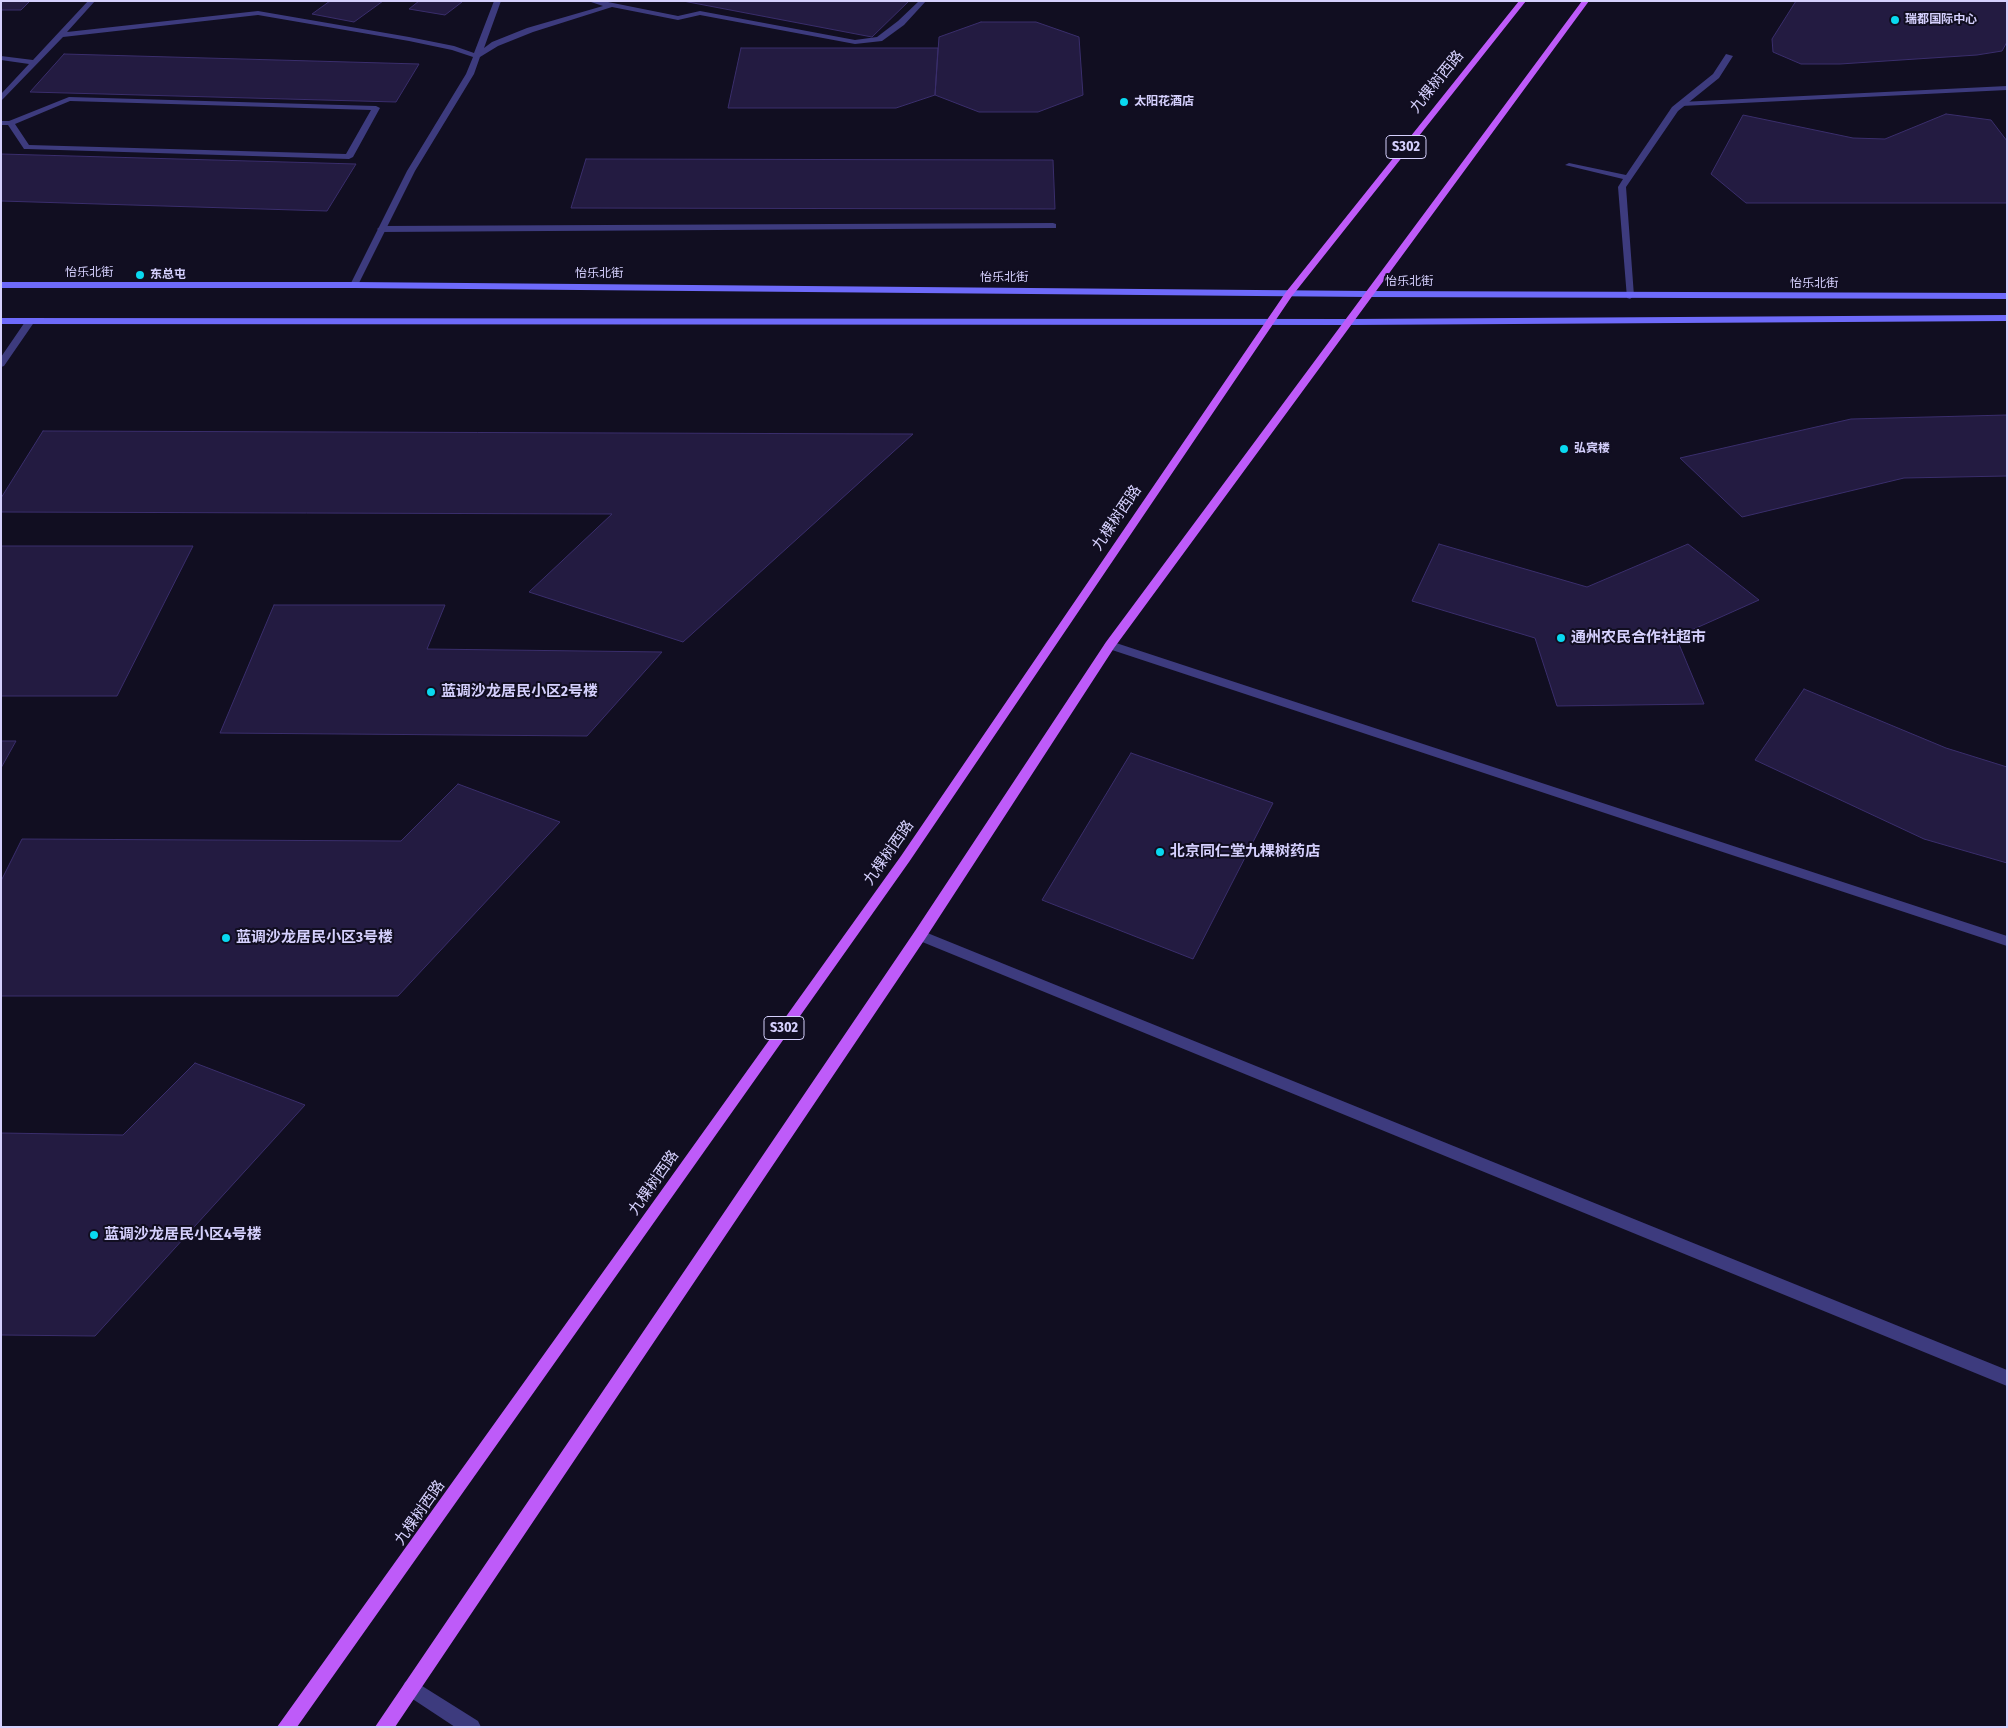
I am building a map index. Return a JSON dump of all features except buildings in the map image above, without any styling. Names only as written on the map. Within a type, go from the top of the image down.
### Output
[{"type":"main road","name":"九棵树西路","points":[[286,1727],[905,858],[1288,294],[1523,1]]},
{"type":"main road","points":[[384,1727],[920,935],[1110,644],[1369,294],[1382,280],[1586,1]]},
{"type":"main road","name":"怡乐北街","points":[[1,286],[354,285],[1288,294],[2007,296]]},
{"type":"main road","points":[[1,321],[1350,322],[2007,318]]},
{"type":"street","points":[[1,99],[92,1]]},
{"type":"street","points":[[354,285],[410,171],[470,74],[498,1]]},
{"type":"street","points":[[591,1],[678,18],[700,13],[855,42],[879,39],[901,23],[923,1]]},
{"type":"street","points":[[477,56],[495,44],[530,30],[612,6]]},
{"type":"street","points":[[61,35],[258,10],[436,44],[477,56]]},
{"type":"street","points":[[1630,296],[1622,187],[1675,109],[1716,76],[1729,56]]},
{"type":"street","points":[[1,58],[35,63]]},
{"type":"street","points":[[1681,104],[2007,88]]},
{"type":"street","points":[[69,99],[376,108],[349,157],[27,147],[6,123],[69,99]]},
{"type":"street","points":[[1569,165],[1628,178]]},
{"type":"street","points":[[381,229],[1053,226]]},
{"type":"street","points":[[1,364],[30,321]]},
{"type":"street","points":[[1110,644],[2007,941]]},
{"type":"street","points":[[920,935],[2007,1378]]},
{"type":"street","points":[[412,1688],[472,1727]]},
{"type":"place","name":"瑞都国际中心","points":[[1895,20]]},
{"type":"place","name":"太阳花酒店","points":[[1124,102]]},
{"type":"place","name":"东总屯","points":[[140,275]]},
{"type":"place","name":"弘宾楼","points":[[1564,449]]},
{"type":"place","name":"通州农民合作社超市","points":[[1561,638]]},
{"type":"place","name":"蓝调沙龙居民小区2号楼","points":[[431,692]]},
{"type":"place","name":"北京同仁堂九棵树药店","points":[[1160,852]]},
{"type":"place","name":"蓝调沙龙居民小区3号楼","points":[[226,938]]},
{"type":"place","name":"蓝调沙龙居民小区4号楼","points":[[94,1235]]}]
